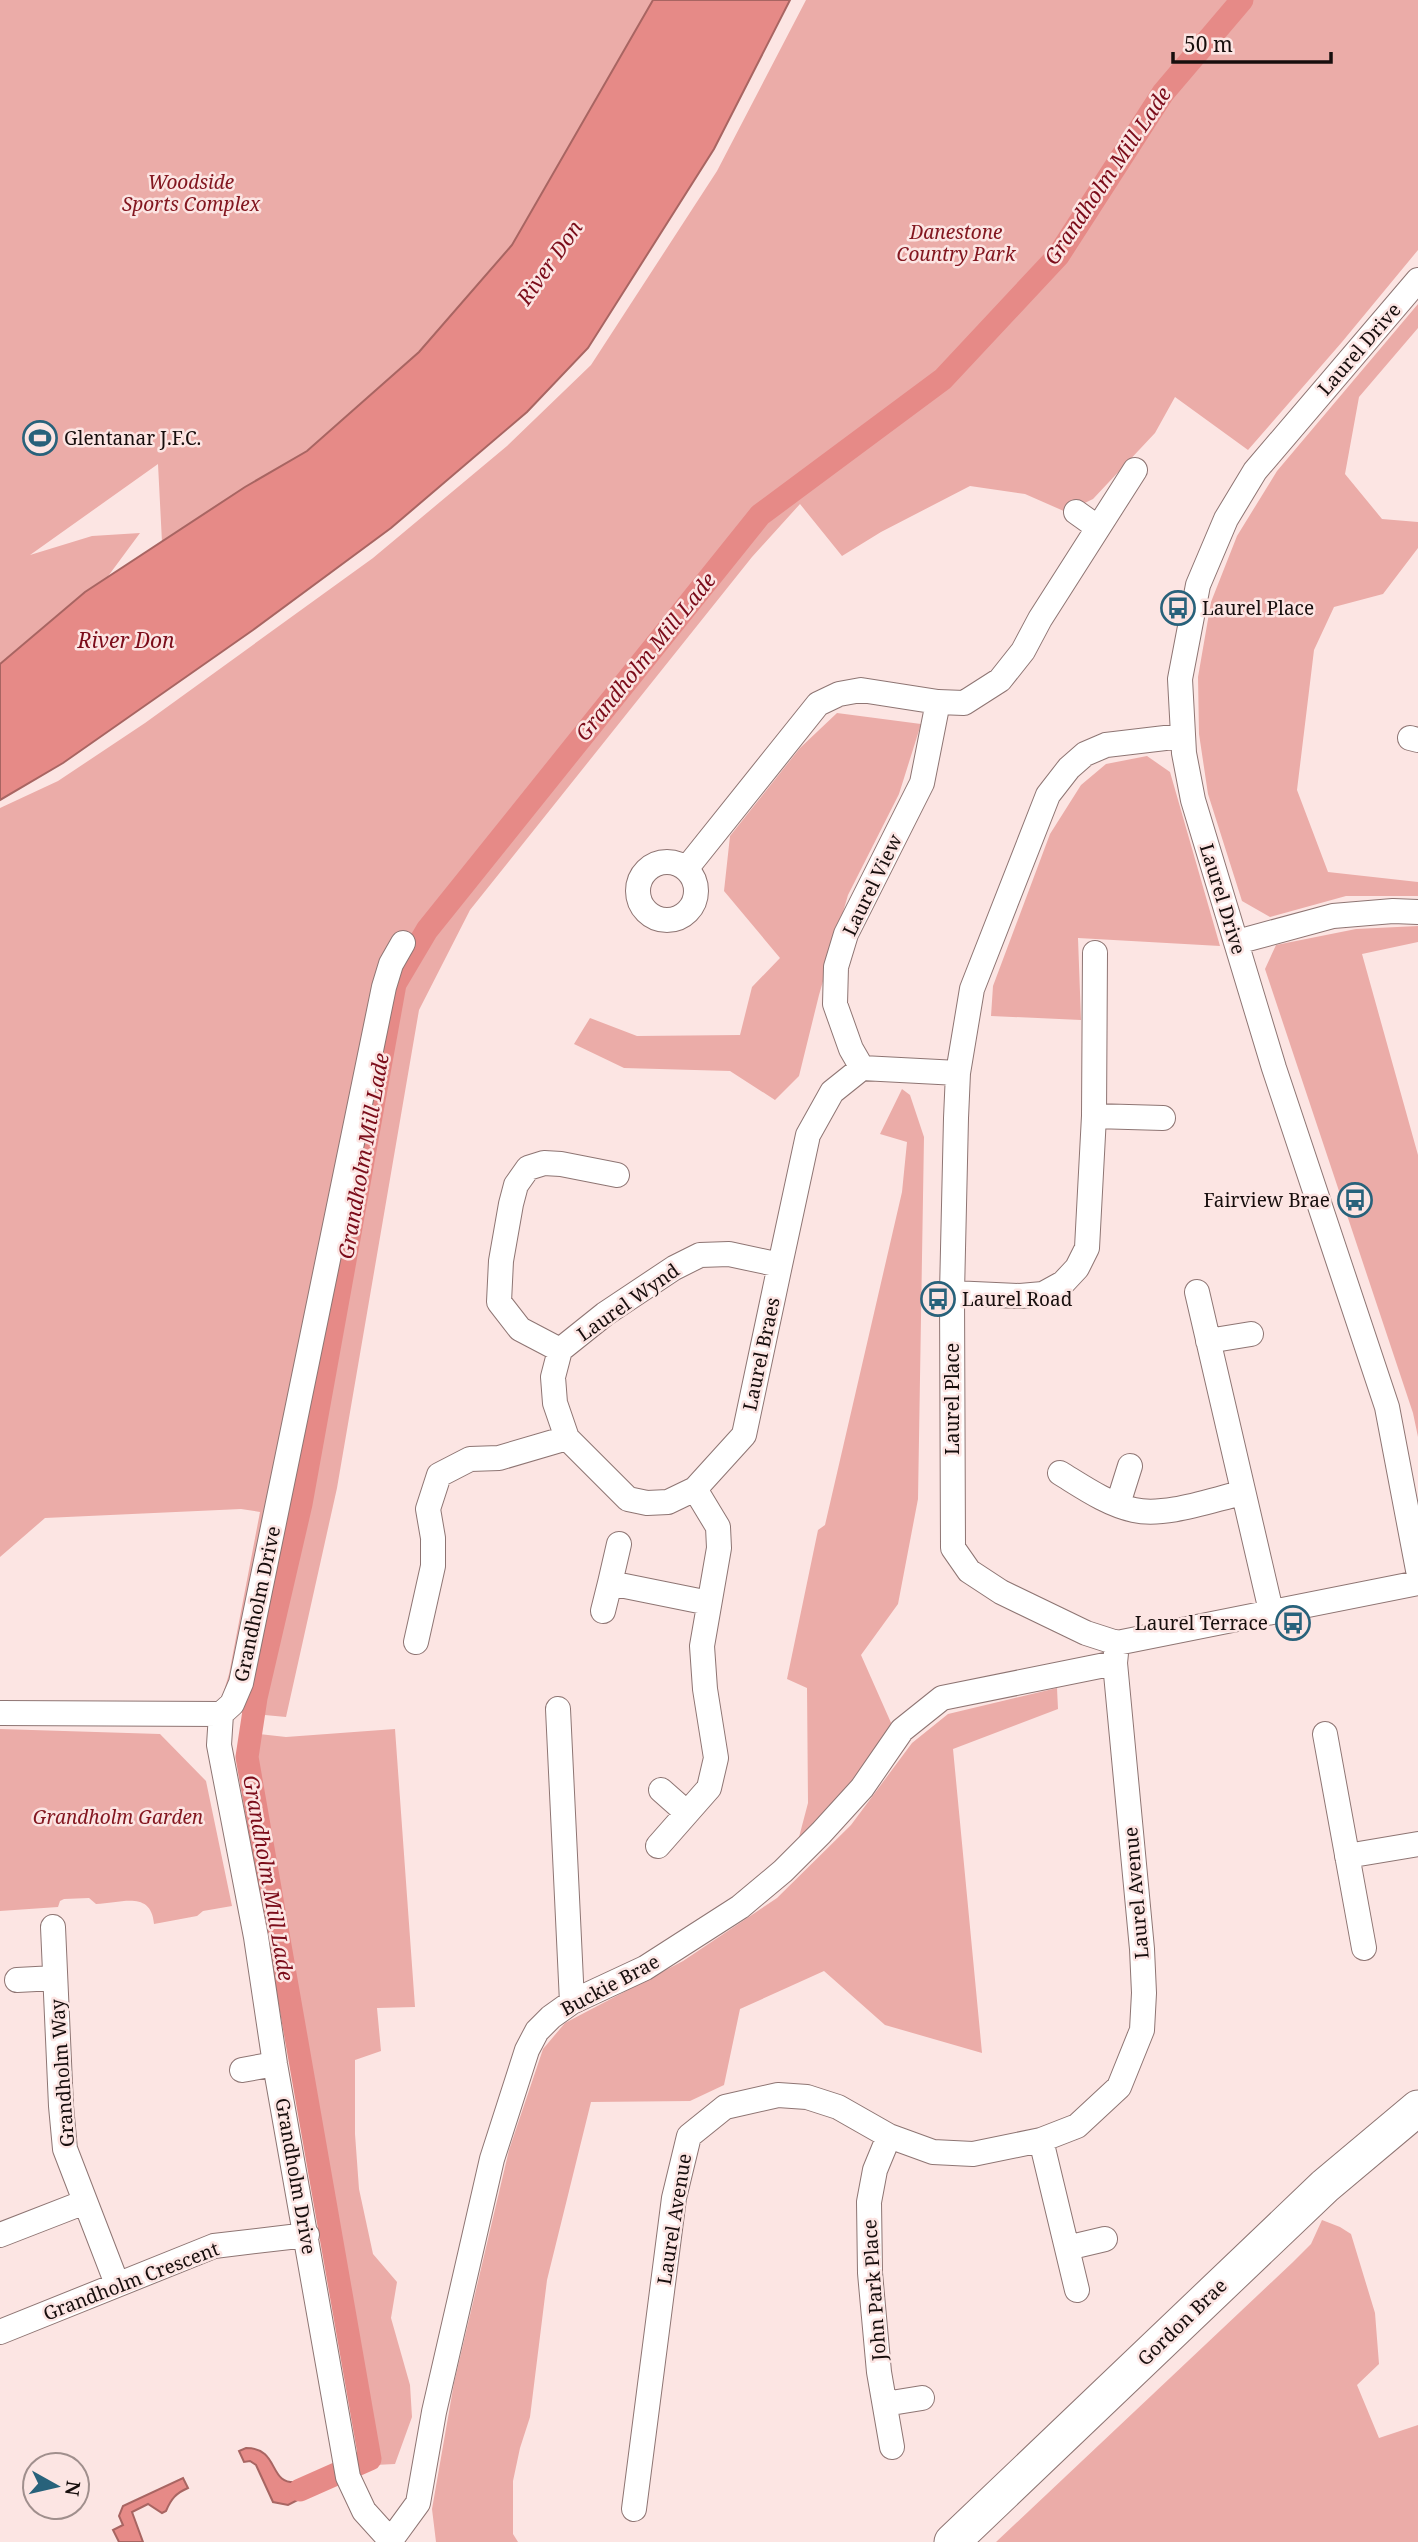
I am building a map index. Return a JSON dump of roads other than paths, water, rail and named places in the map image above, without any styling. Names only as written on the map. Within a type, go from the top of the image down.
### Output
[{"type":"main road","name":"Gordon Brae","points":[[952,2542],[1315,2195],[1418,2108]]},
{"type":"street","name":"Laurel Drive","points":[[1418,280],[1255,471],[1226,519],[1198,585],[1180,680],[1182,736],[1193,800],[1274,1068],[1387,1407],[1418,1570]]},
{"type":"street","points":[[686,869],[818,704],[839,694],[861,690],[938,702],[964,703],[1000,680],[1023,651],[1040,619],[1135,470]]},
{"type":"street","points":[[1076,512],[1097,527]]},
{"type":"street","name":"Laurel View","points":[[862,1068],[851,1049],[835,1003],[836,967],[846,934],[922,783],[938,702]]},
{"type":"street","name":"Laurel Place","points":[[1116,1653],[1086,1633],[1001,1592],[969,1571],[953,1548],[952,1293],[958,1073],[972,989],[1048,795],[1069,768],[1085,754],[1106,746],[1182,736]]},
{"type":"street","points":[[1237,942],[1333,916],[1393,911],[1418,912]]},
{"type":"street","name":"Grandholm Drive","points":[[392,2541],[364,2511],[347,2468],[275,2064],[256,1937],[221,1758],[221,1714],[232,1704],[242,1683],[384,987],[391,964],[404,943]]},
{"type":"street","points":[[952,1293],[1020,1296],[1043,1294],[1063,1283],[1077,1268],[1087,1248],[1094,1116],[1095,953]]},
{"type":"street","points":[[862,1068],[958,1073]]},
{"type":"street","name":"Laurel Braes","points":[[567,1438],[628,1499],[647,1503],[668,1502],[695,1489],[744,1434],[808,1135],[832,1092],[862,1068]]},
{"type":"street","points":[[1094,1116],[1163,1118]]},
{"type":"street","name":"Laurel Wynd","points":[[560,1350],[520,1329],[499,1302],[501,1261],[516,1185],[528,1168],[544,1163],[617,1175]]},
{"type":"street","name":"Laurel Wynd","points":[[567,1438],[555,1403],[553,1377],[560,1350],[605,1314],[674,1268],[700,1255],[729,1254],[780,1265]]},
{"type":"street","points":[[1197,1292],[1270,1611]]},
{"type":"street","points":[[1208,1341],[1251,1334]]},
{"type":"street","points":[[416,1642],[433,1566],[433,1538],[428,1509],[439,1475],[470,1459],[499,1458],[567,1438]]},
{"type":"street","points":[[1118,1504],[1130,1466]]},
{"type":"street","points":[[1060,1473],[1100,1497],[1134,1510],[1158,1512],[1242,1493]]},
{"type":"street","points":[[658,1846],[709,1788],[716,1758],[705,1689],[702,1646],[719,1548],[718,1527],[695,1489]]},
{"type":"street","points":[[603,1611],[619,1544]]},
{"type":"street","points":[[610,1583],[709,1603]]},
{"type":"street","points":[[1116,1653],[1270,1611],[1418,1583]]},
{"type":"street","name":"Buckie Brae","points":[[392,2541],[418,2503],[434,2412],[492,2159],[527,2050],[537,2031],[572,2002],[645,1968],[751,1898],[783,1871],[862,1788],[902,1730],[942,1698],[1116,1653]]},
{"type":"street","name":"Laurel Avenue","points":[[634,2509],[674,2198],[689,2136],[725,2108],[778,2095],[807,2097],[838,2107],[889,2136],[933,2152],[973,2154],[1041,2140],[1077,2126],[1119,2087],[1142,2031],[1144,1993],[1116,1653]]},
{"type":"street","points":[[558,1709],[572,2002]]},
{"type":"street","points":[[0,1713],[221,1714]]},
{"type":"street","points":[[1325,1734],[1364,1948]]},
{"type":"street","points":[[661,1790],[687,1813]]},
{"type":"street","points":[[1347,1856],[1418,1844]]},
{"type":"street","name":"Grandholm Way","points":[[53,1927],[65,2149],[117,2284]]},
{"type":"street","name":"Grandholm Way","points":[[17,1980],[55,1978]]},
{"type":"street","points":[[242,2070],[275,2064]]},
{"type":"street","name":"John Park Place","points":[[889,2136],[875,2170],[869,2202],[870,2273],[879,2372],[892,2447]]},
{"type":"street","points":[[1041,2140],[1077,2290]]},
{"type":"street","points":[[0,2235],[85,2202]]},
{"type":"street","name":"Grandholm Crescent","points":[[0,2332],[214,2246],[307,2235]]},
{"type":"street","points":[[1067,2248],[1105,2239]]},
{"type":"street","points":[[885,2404],[922,2398]]},
{"type":"water","name":"River Don","points":[[653,0],[790,0],[714,149],[588,348],[527,412],[391,528],[253,630],[63,763],[0,800],[0,664],[85,592],[245,487],[307,451],[419,352],[512,245]]},
{"type":"water","points":[[246,2448],[265,2454],[277,2473],[288,2482],[301,2481],[323,2470],[329,2484],[288,2505],[273,2502],[256,2465],[250,2461],[244,2462],[239,2451]]},
{"type":"water","points":[[183,2478],[188,2488],[174,2497],[166,2511],[162,2513],[148,2504],[132,2512],[143,2542],[119,2542],[113,2530],[123,2525],[119,2516],[123,2506]]},
{"type":"waterway","name":"Grandholm Mill Lade","points":[[300,2490],[370,2459],[247,1757],[256,1698],[301,1504],[395,984],[427,930],[760,515],[943,379],[1058,256],[1163,93],[1242,0]]},
{"type":"place","name":"Glentanar J.F.C.","points":[[40,438]]},
{"type":"place","name":"Laurel Place","points":[[1178,608]]},
{"type":"place","name":"Fairview Brae","points":[[1355,1200]]},
{"type":"place","name":"Laurel Road","points":[[938,1299]]},
{"type":"place","name":"Laurel Terrace","points":[[1293,1623]]},
{"type":"park label","name":"Woodside Sports Complex","points":[[191,193]]},
{"type":"park label","name":"Danestone Country Park","points":[[956,243]]},
{"type":"park label","name":"Grandholm Garden","points":[[118,1817]]}]
